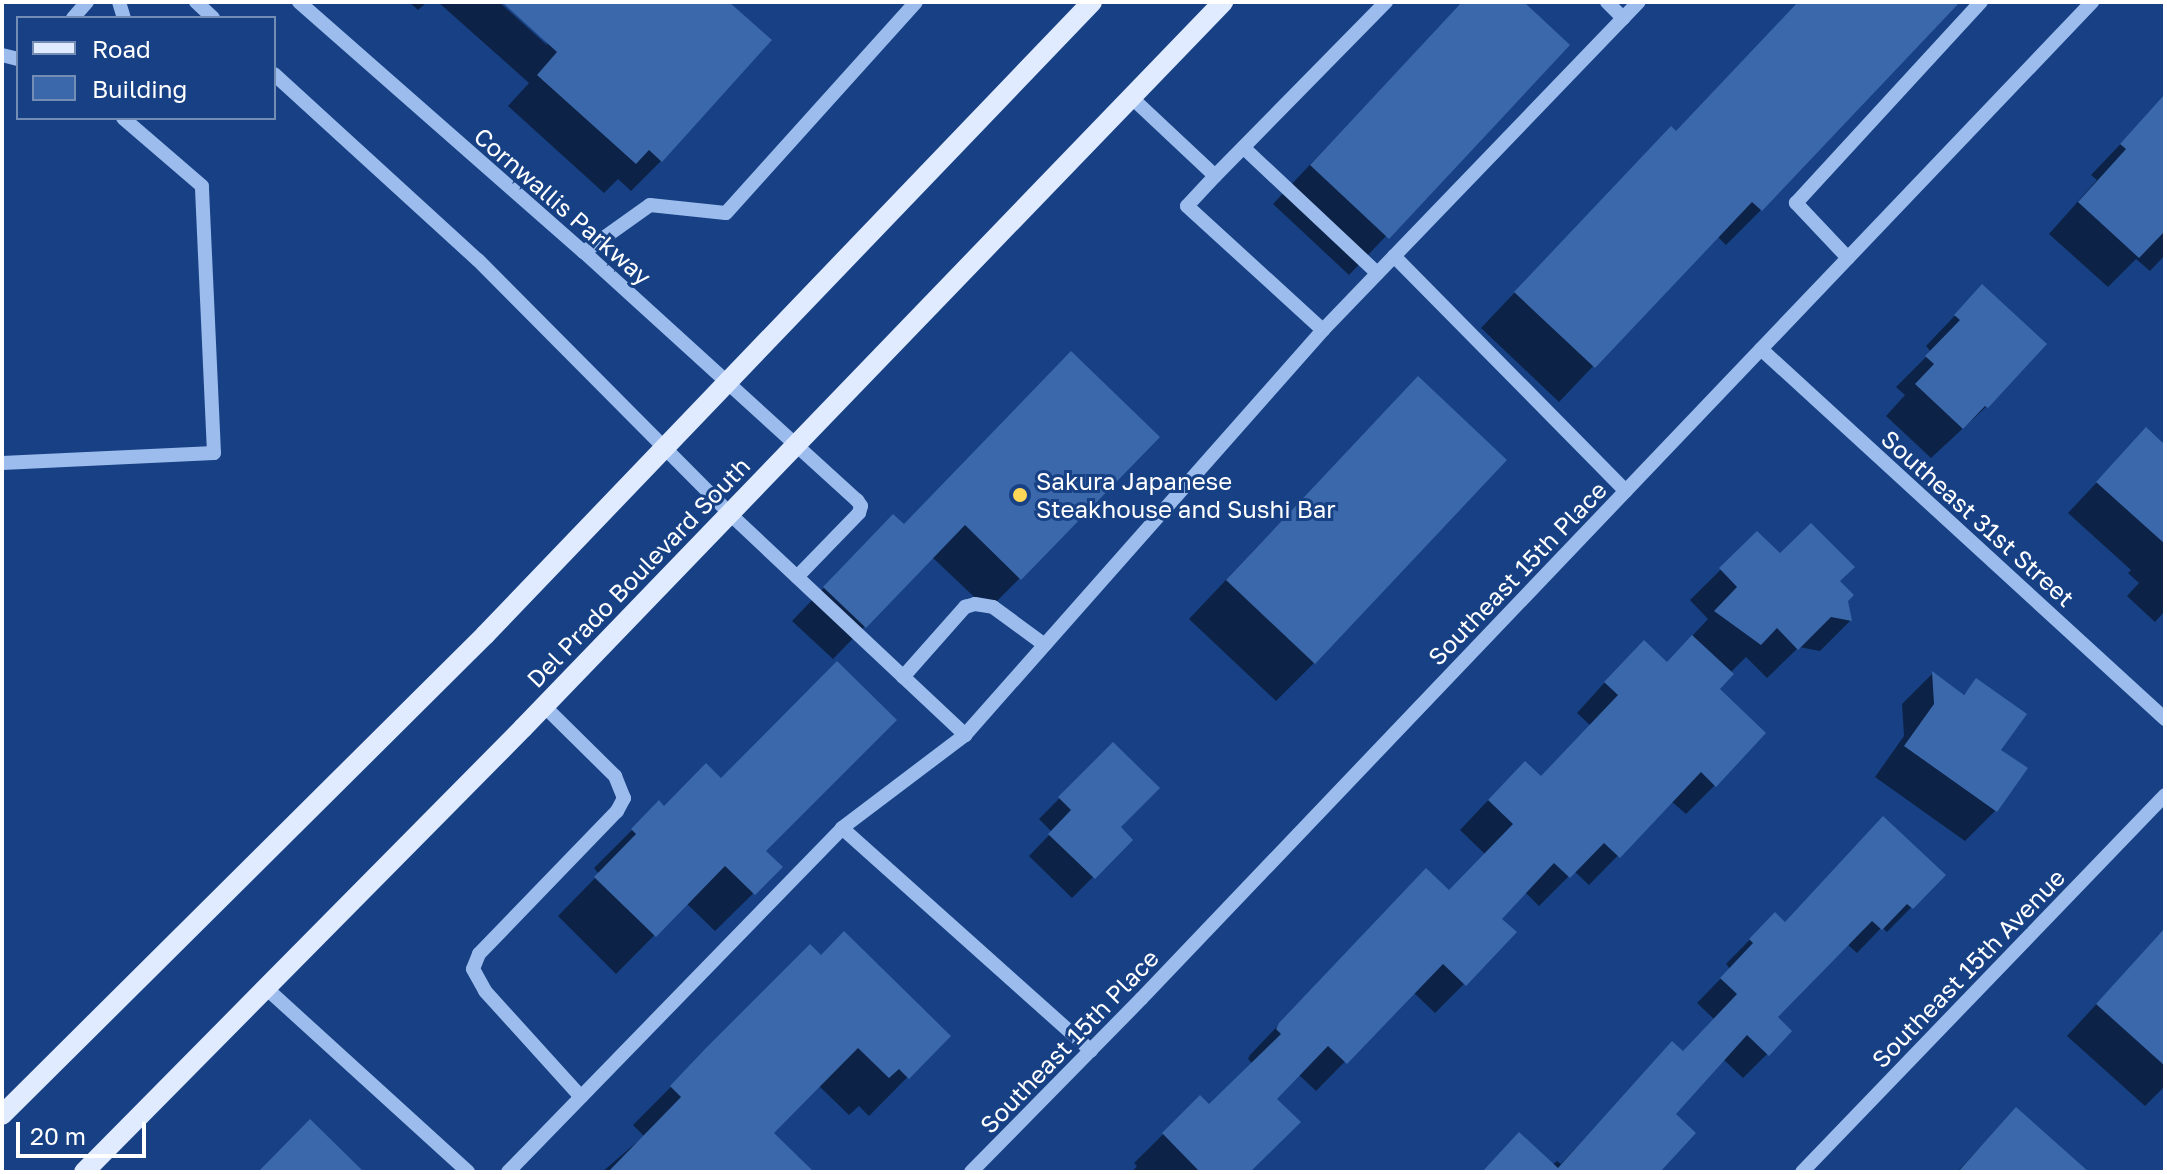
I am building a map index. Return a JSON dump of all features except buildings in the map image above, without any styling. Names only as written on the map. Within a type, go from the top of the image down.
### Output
[{"type":"main road","points":[[2,1115],[485,635],[1092,2]]},
{"type":"main road","name":"Del Prado Boulevard South","points":[[84,1172],[544,706],[1223,2]]},
{"type":"street","points":[[196,2],[211,16]]},
{"type":"street","name":"Cornwallis Parkway","points":[[299,2],[584,252],[861,506],[859,513],[797,577]]},
{"type":"street","points":[[584,252],[650,205],[726,213],[916,2]]},
{"type":"street","points":[[1323,330],[1187,206],[1386,2]]},
{"type":"street","points":[[1607,2],[1623,18]]},
{"type":"street","points":[[508,1172],[842,828],[965,735],[1323,330],[1639,2]]},
{"type":"street","points":[[1848,258],[1796,203],[1981,2]]},
{"type":"street","name":"Southeast 15th Place","points":[[971,1172],[1091,1051],[2092,2]]},
{"type":"street","points":[[276,76],[478,260],[730,514],[965,735]]},
{"type":"street","points":[[1131,97],[1215,176]]},
{"type":"street","points":[[2,463],[214,453],[202,186],[125,120]]},
{"type":"street","points":[[1244,148],[1377,273]]},
{"type":"street","points":[[1394,256],[1626,491]]},
{"type":"street","name":"Southeast 31st Street","points":[[1761,349],[2165,719]]},
{"type":"street","points":[[903,677],[965,607],[975,604],[993,607],[1045,645]]},
{"type":"street","points":[[544,706],[615,776],[624,798],[617,811],[479,954],[473,969],[485,991],[581,1097]]},
{"type":"street","name":"Southeast 15th Avenue","points":[[1802,1172],[2165,795]]},
{"type":"street","points":[[842,828],[1091,1051]]},
{"type":"street","points":[[266,988],[468,1172]]},
{"type":"place","name":"Sakura Japanese Steakhouse and Sushi Bar","points":[[1020,495]]}]
